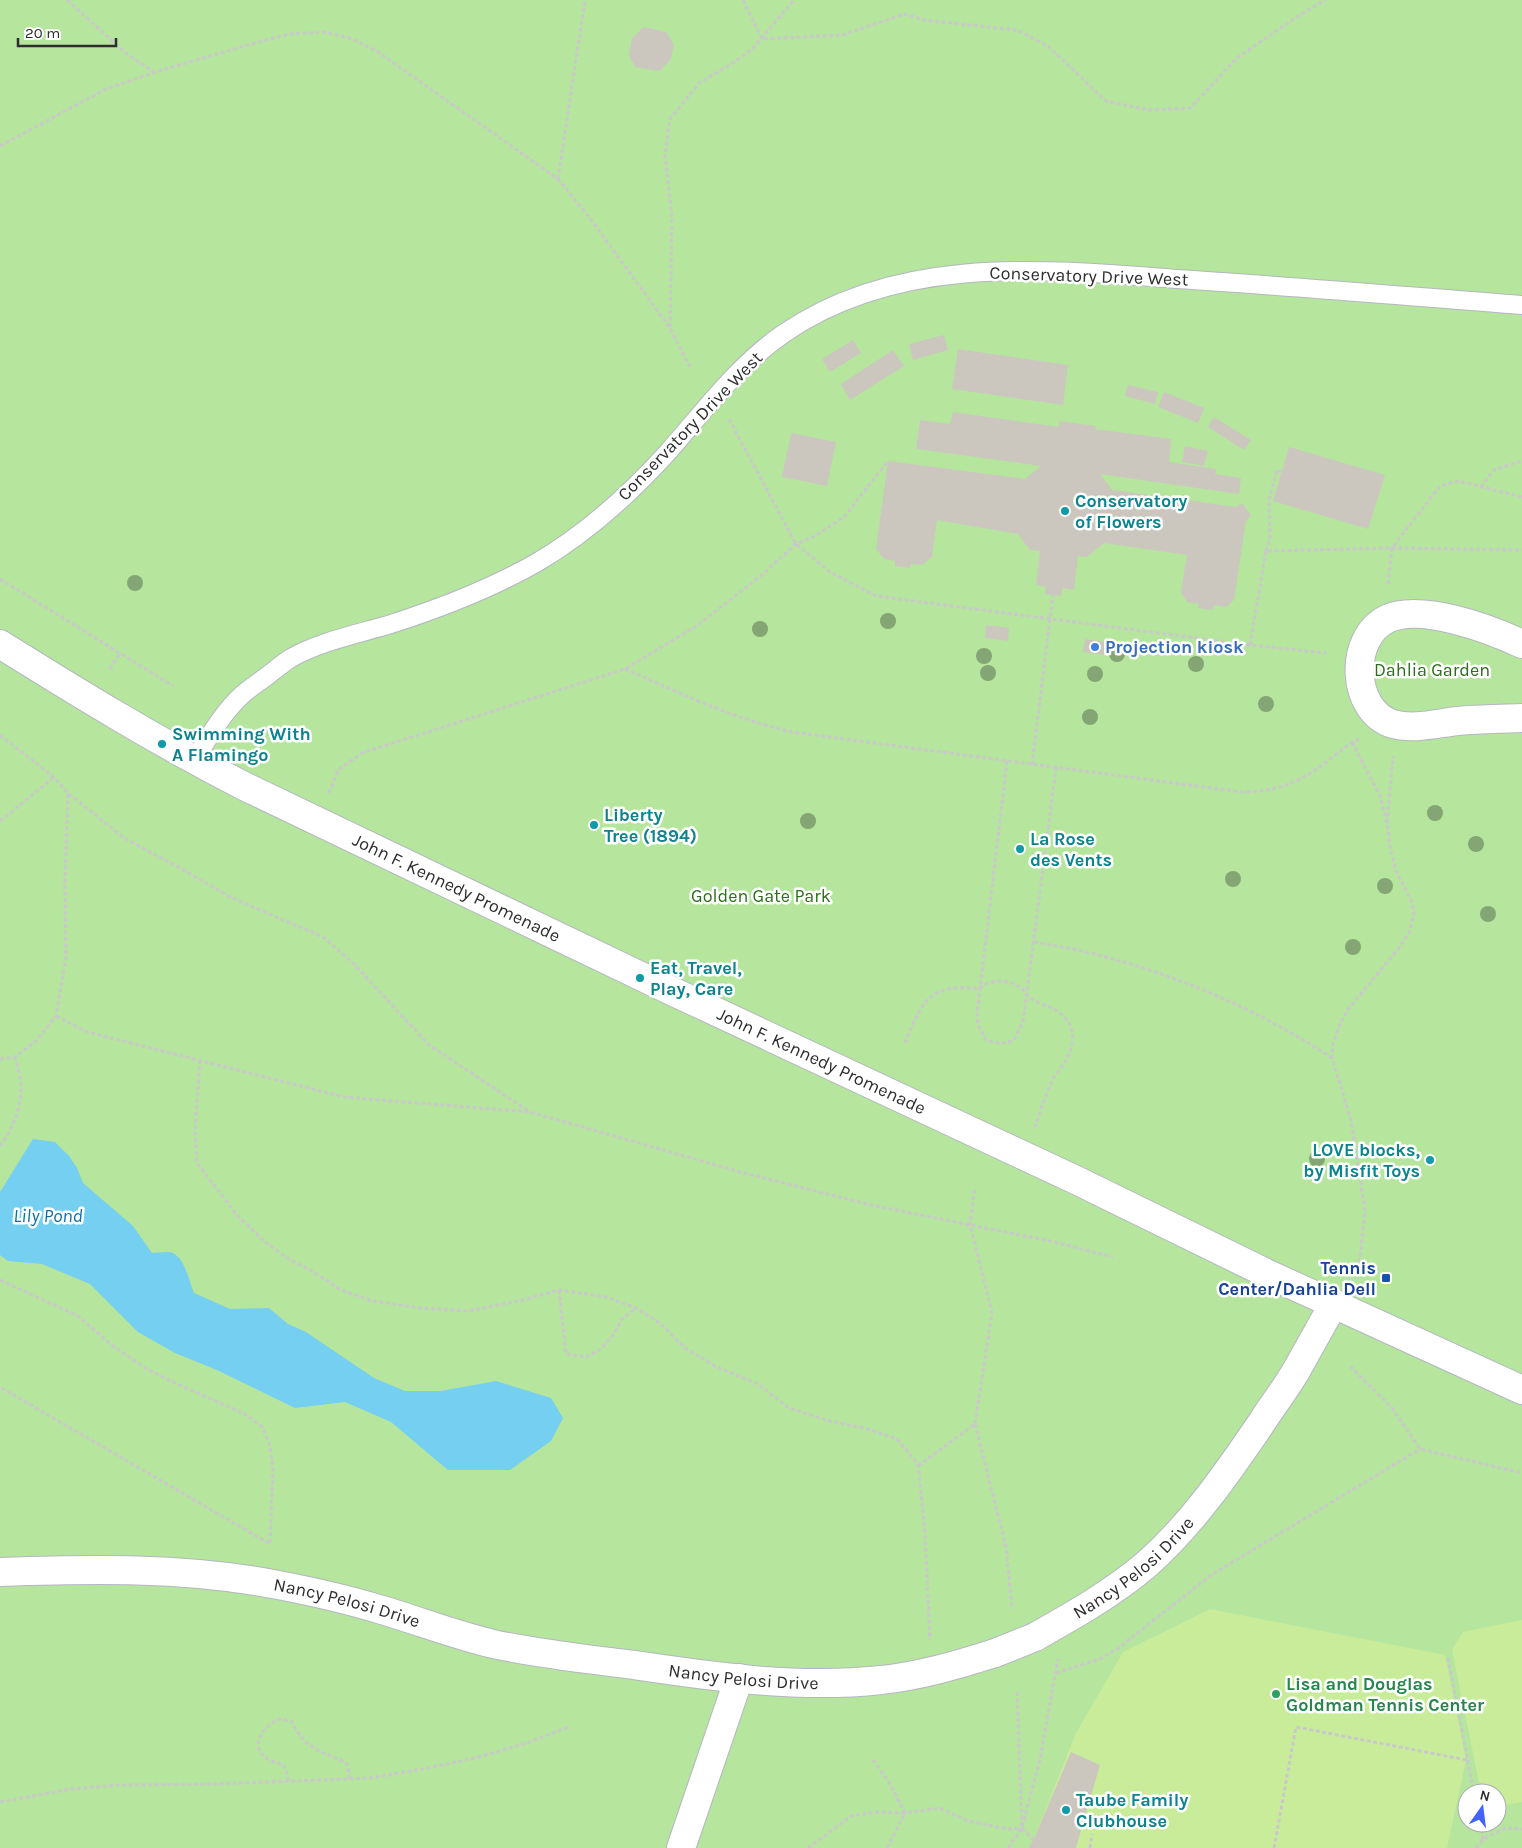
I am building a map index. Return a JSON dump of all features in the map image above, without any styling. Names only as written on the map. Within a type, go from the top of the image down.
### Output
[{"type":"street","points":[[1522,644],[1502,634],[1473,624],[1448,618],[1404,614],[1386,619],[1372,631],[1363,647],[1359,665],[1360,683],[1366,700],[1376,714],[1393,724],[1408,726],[1522,718]]},
{"type":"street","name":"John F. Kennedy Promenade","points":[[0,644],[194,761],[676,994],[1026,1157],[1268,1274],[1522,1390]]},
{"type":"street","name":"Nancy Pelosi Drive","points":[[0,1572],[157,1571],[234,1578],[325,1594],[493,1644],[553,1654],[739,1678],[844,1682],[881,1680],[931,1672],[994,1653],[1035,1637],[1080,1612],[1113,1590],[1146,1564],[1176,1536],[1227,1471],[1296,1371],[1334,1303]]},
{"type":"street","points":[[681,1848],[739,1678]]},
{"type":"lane","name":"Conservatory Drive West","points":[[194,761],[210,735],[241,696],[290,658],[319,646],[448,604],[487,588],[537,562],[575,538],[633,488],[665,455],[740,370],[762,349],[806,319],[829,307],[868,292],[906,282],[952,274],[999,270],[1300,287],[1522,305]]},
{"type":"path","points":[[67,0],[126,54],[154,72]]},
{"type":"path","points":[[558,179],[585,0]]},
{"type":"path","points":[[742,0],[762,39]]},
{"type":"path","points":[[670,328],[672,217],[665,156],[670,119],[699,83],[733,63],[753,48],[794,0]]},
{"type":"path","points":[[762,39],[842,35],[905,14],[924,20],[1017,30],[1048,46],[1106,101],[1149,110],[1190,108],[1237,58],[1325,0]]},
{"type":"path","points":[[0,146],[106,88],[154,72],[290,34],[325,32],[353,39],[378,52],[558,179],[589,217],[670,328],[690,366]]},
{"type":"path","points":[[726,414],[796,544],[830,572],[876,596],[1250,645],[1326,653]]},
{"type":"path","points":[[317,821],[338,770],[362,753],[625,670],[698,626],[763,574],[796,544],[815,536],[844,517],[888,461]]},
{"type":"path","points":[[1481,487],[1494,470],[1522,462]]},
{"type":"path","points":[[1250,645],[1270,538],[1269,500],[1277,470],[1282,472]]},
{"type":"path","points":[[1388,584],[1392,548],[1440,486],[1458,482],[1522,497]]},
{"type":"path","points":[[1266,552],[1392,548],[1522,550]]},
{"type":"path","points":[[0,579],[173,686]]},
{"type":"path","points":[[1032,765],[1053,594]]},
{"type":"path","points":[[110,669],[120,653]]},
{"type":"path","points":[[625,670],[725,713],[769,727],[815,736],[1241,792],[1261,792],[1279,788],[1312,773],[1352,742],[1393,724],[1388,823],[1390,846],[1396,871],[1411,900],[1414,913],[1410,931],[1399,948],[1349,1008],[1340,1023],[1332,1058],[1351,1120],[1361,1178],[1365,1211],[1359,1265]]},
{"type":"path","points":[[0,735],[54,777],[68,792],[124,838],[182,868],[230,897],[323,937],[352,962],[429,1045],[530,1112]]},
{"type":"path","points":[[1352,742],[1380,796],[1388,823]]},
{"type":"path","points":[[1007,761],[976,1014],[978,1024],[986,1040],[995,1043],[1004,1044],[1014,1040],[1023,1022],[1028,996],[1056,768]]},
{"type":"path","points":[[0,821],[54,777]]},
{"type":"path","points":[[0,1059],[15,1057],[36,1041],[56,1016],[66,958],[65,881],[68,792]]},
{"type":"path","points":[[1034,942],[1101,956],[1182,982],[1260,1016],[1298,1036],[1332,1058]]},
{"type":"path","points":[[905,1043],[914,1021],[929,999],[948,988],[978,989],[990,982],[1006,982],[1019,987],[1028,996],[1061,1014],[1066,1019],[1073,1039],[1071,1051],[1066,1062],[1052,1079],[1026,1157]]},
{"type":"path","points":[[56,1016],[87,1032],[344,1097],[530,1112],[744,1174],[871,1205],[1050,1241],[1113,1257]]},
{"type":"path","points":[[0,1146],[12,1127],[20,1098],[21,1084],[15,1057]]},
{"type":"path","points":[[200,1060],[195,1131],[196,1163],[237,1216],[265,1242],[286,1258],[310,1270],[340,1290],[373,1301],[420,1308],[468,1311],[519,1301],[559,1290],[606,1297],[636,1308],[660,1322],[685,1348],[717,1367],[758,1384],[789,1408],[830,1421],[868,1428],[898,1439],[918,1466],[925,1532],[931,1672]]},
{"type":"path","points":[[975,1187],[970,1224],[992,1313],[976,1424],[1006,1546],[1012,1609]]},
{"type":"path","points":[[0,1280],[78,1316],[113,1346],[146,1368],[174,1383],[245,1414],[262,1427],[269,1442],[273,1466],[270,1544],[0,1387]]},
{"type":"path","points":[[559,1290],[566,1354],[586,1357],[601,1349],[614,1334],[622,1319],[636,1308]]},
{"type":"path","points":[[1350,1366],[1392,1409],[1420,1450],[1522,1473]]},
{"type":"path","points":[[918,1466],[976,1424]]},
{"type":"path","points":[[1056,1673],[1100,1659],[1117,1649],[1211,1574],[1420,1450]]},
{"type":"path","points":[[1448,1658],[1472,1783]]},
{"type":"path","points":[[1008,1848],[1022,1828],[1040,1759],[1057,1667]]},
{"type":"path","points":[[1017,1692],[1022,1828],[1033,1840]]},
{"type":"path","points":[[288,1781],[286,1769],[282,1764],[262,1757],[258,1746],[261,1734],[278,1719],[291,1721],[301,1738],[312,1748],[338,1758],[347,1764],[350,1780]]},
{"type":"path","points":[[0,1802],[95,1786],[370,1778],[475,1758],[527,1743],[568,1727]]},
{"type":"path","points":[[1274,1848],[1296,1727],[1468,1760]]},
{"type":"path","points":[[873,1760],[889,1782],[905,1813]]},
{"type":"path","points":[[808,1848],[851,1816],[875,1812],[905,1813],[940,1808],[968,1821],[1008,1829],[1022,1828]]},
{"type":"path","points":[[886,1848],[905,1813]]},
{"type":"path","points":[[1476,1848],[1483,1839],[1505,1828],[1522,1829]]},
{"type":"path","points":[[1482,1833],[1483,1839]]},
{"type":"path","points":[[1090,1848],[1092,1834]]},
{"type":"green space","name":"Golden Gate Park","points":[[0,0],[1522,0],[1522,1848],[0,1848]]},
{"type":"green space","name":"Lisa and Douglas Goldman Tennis Center","points":[[1210,1609],[1445,1655],[1466,1760],[1461,1783],[1457,1783],[1457,1802],[1447,1848],[1028,1848],[1033,1841],[1076,1733],[1123,1652]]},
{"type":"green space","points":[[1522,1620],[1522,1802],[1507,1805],[1507,1783],[1479,1783],[1452,1650],[1463,1632]]},
{"type":"water","name":"Lily Pond","points":[[33,1139],[55,1142],[69,1156],[77,1168],[83,1183],[133,1226],[152,1253],[171,1252],[177,1256],[184,1265],[194,1293],[230,1309],[269,1308],[288,1324],[306,1332],[374,1378],[405,1391],[441,1391],[496,1381],[551,1398],[563,1418],[551,1441],[510,1470],[448,1470],[391,1422],[345,1402],[295,1408],[217,1370],[175,1353],[138,1332],[90,1284],[42,1264],[8,1261],[0,1255],[0,1192]]},
{"type":"building","points":[[644,27],[666,32],[674,45],[671,59],[660,71],[635,67],[629,55],[632,38]]},
{"type":"building","points":[[944,335],[948,350],[913,360],[909,344]]},
{"type":"building","points":[[853,340],[861,353],[830,372],[822,359]]},
{"type":"building","points":[[958,349],[1068,365],[1063,405],[952,389]]},
{"type":"building","points":[[893,350],[904,366],[850,400],[841,384]]},
{"type":"building","points":[[1128,385],[1158,392],[1155,404],[1125,396]]},
{"type":"building","points":[[1164,392],[1204,408],[1198,423],[1158,407]]},
{"type":"building","name":"Conservatory of Flowers","points":[[953,412],[1059,427],[1059,421],[1096,426],[1095,429],[1171,439],[1169,462],[1216,469],[1215,474],[1241,478],[1239,494],[1100,474],[1112,490],[1236,507],[1242,503],[1251,515],[1246,521],[1234,600],[1226,607],[1215,605],[1212,610],[1198,608],[1199,604],[1187,602],[1181,592],[1187,555],[1104,543],[1087,557],[1078,556],[1074,590],[1063,588],[1061,596],[1045,594],[1046,587],[1036,585],[1040,551],[1030,550],[1018,534],[937,520],[932,557],[922,565],[911,564],[910,568],[895,566],[895,561],[884,559],[876,549],[888,461],[1025,479],[1041,466],[916,449],[920,420],[950,424]]},
{"type":"building","points":[[1214,417],[1251,440],[1244,450],[1208,427]]},
{"type":"building","points":[[791,433],[836,442],[827,486],[782,477]]},
{"type":"building","points":[[1185,446],[1208,451],[1204,466],[1182,462]]},
{"type":"building","points":[[1289,447],[1385,475],[1368,529],[1273,501]]},
{"type":"building","points":[[986,625],[1009,628],[1008,641],[985,638]]},
{"type":"building","name":"Projection kiosk","points":[[1085,639],[1107,642],[1106,655],[1083,652]]},
{"type":"building","name":"Taube Family Clubhouse","points":[[1071,1752],[1100,1765],[1076,1848],[1028,1848],[1033,1841]]},
{"type":"place","name":"Conservatory of Flowers","points":[[1065,511]]},
{"type":"place","name":"Projection kiosk","points":[[1095,647]]},
{"type":"place","name":"Swimming With A Flamingo","points":[[162,744]]},
{"type":"place","name":"Liberty Tree (1894)","points":[[594,825]]},
{"type":"place","name":"La Rose des Vents","points":[[1020,849]]},
{"type":"place","name":"Eat, Travel, Play, Care","points":[[640,978]]},
{"type":"place","name":"LOVE blocks, by Misfit Toys","points":[[1430,1160]]},
{"type":"place","name":"Tennis Center/Dahlia Dell","points":[[1386,1278]]},
{"type":"place","name":"Lisa and Douglas Goldman Tennis Center","points":[[1276,1694]]},
{"type":"place","name":"Taube Family Clubhouse","points":[[1066,1810]]},
{"type":"park label","name":"Dahlia Garden","points":[[1432,670]]}]
